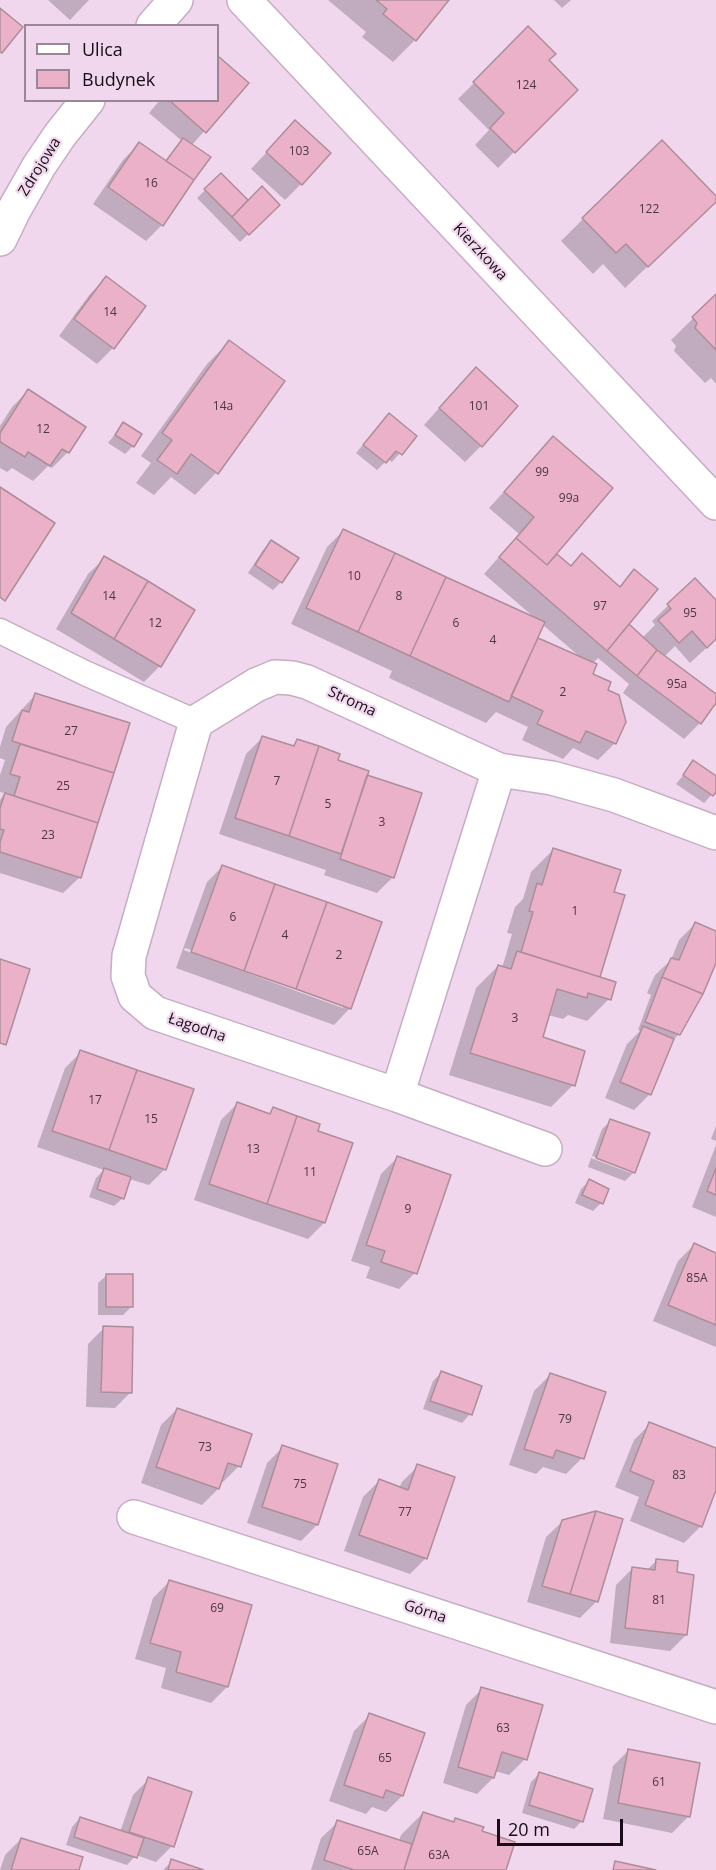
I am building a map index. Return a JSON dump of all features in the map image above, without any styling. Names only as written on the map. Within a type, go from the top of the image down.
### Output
[{"type":"street","points":[[155,24],[176,0]]},
{"type":"street","name":"Kierzkowa","points":[[244,0],[716,503]]},
{"type":"street","name":"Zdrojowa","points":[[0,239],[39,166],[86,102]]},
{"type":"street","name":"Stroma","points":[[196,722],[256,685],[275,677],[292,678],[327,690],[499,770],[552,778],[614,795],[716,833]]},
{"type":"street","name":"Łagodna","points":[[196,722],[129,956],[128,976],[135,996],[154,1013],[397,1095],[545,1149]]},
{"type":"street","points":[[397,1095],[499,770]]},
{"type":"street","name":"Górna","points":[[134,1517],[716,1707]]},
{"type":"lane","points":[[0,632],[85,674],[196,722]]},
{"type":"building","points":[[376,0],[449,0],[416,41],[383,14],[387,9]]},
{"type":"building","points":[[0,8],[23,27],[2,53],[0,52]]},
{"type":"building","points":[[528,26],[556,54],[549,60],[578,90],[515,153],[490,128],[504,113],[473,82]]},
{"type":"building","points":[[219,57],[249,83],[206,133],[171,102],[219,102]]},
{"type":"building","points":[[295,120],[331,153],[302,185],[266,152]]},
{"type":"building","points":[[183,138],[211,157],[194,180],[166,161]]},
{"type":"building","points":[[662,140],[716,196],[716,202],[648,267],[626,244],[616,253],[582,218]]},
{"type":"building","points":[[139,142],[194,180],[163,226],[108,187]]},
{"type":"building","points":[[221,173],[248,200],[232,217],[204,189]]},
{"type":"building","points":[[262,186],[280,205],[249,235],[232,217]]},
{"type":"building","points":[[106,276],[146,306],[114,349],[74,319]]},
{"type":"building","points":[[716,294],[716,350],[695,328],[697,323],[692,317]]},
{"type":"building","points":[[229,340],[285,381],[218,474],[191,454],[177,474],[157,460],[172,440],[162,433]]},
{"type":"building","points":[[476,367],[518,406],[482,447],[439,408]]},
{"type":"building","points":[[28,389],[86,427],[69,453],[62,449],[50,466],[28,452],[25,457],[0,442],[0,433]]},
{"type":"building","points":[[389,413],[417,436],[402,455],[396,451],[386,463],[363,445]]},
{"type":"building","points":[[123,422],[142,434],[134,447],[115,435]]},
{"type":"building","points":[[553,436],[613,488],[547,565],[516,538],[534,517],[504,492]]},
{"type":"building","points":[[0,487],[55,523],[5,601],[0,597]]},
{"type":"building","points":[[343,529],[395,553],[358,632],[306,608]]},
{"type":"building","points":[[516,538],[547,565],[557,554],[571,566],[582,553],[620,587],[634,569],[658,589],[607,651],[499,557]]},
{"type":"building","points":[[271,540],[299,558],[282,583],[255,565]]},
{"type":"building","points":[[395,553],[446,577],[410,656],[358,632]]},
{"type":"building","points":[[104,556],[148,581],[114,639],[71,613]]},
{"type":"building","points":[[446,577],[545,622],[509,702],[410,656]]},
{"type":"building","points":[[695,578],[716,600],[716,639],[707,648],[692,631],[679,643],[658,620],[671,609],[667,604]]},
{"type":"building","points":[[148,581],[195,610],[161,667],[114,639]]},
{"type":"building","points":[[629,624],[657,650],[637,676],[607,651]]},
{"type":"building","points":[[538,638],[597,664],[593,674],[611,682],[608,690],[619,695],[626,722],[616,744],[586,731],[580,743],[537,724],[543,711],[511,696]]},
{"type":"building","points":[[657,650],[716,694],[716,703],[701,724],[637,676]]},
{"type":"building","points":[[35,693],[130,723],[114,773],[12,741],[22,710],[29,712]]},
{"type":"building","points":[[262,736],[294,746],[297,739],[319,746],[289,836],[235,818]]},
{"type":"building","points":[[20,744],[114,773],[98,823],[14,796],[20,777],[10,774]]},
{"type":"building","points":[[319,746],[340,754],[338,760],[369,771],[341,854],[289,836]]},
{"type":"building","points":[[693,760],[716,776],[716,792],[713,796],[683,775]]},
{"type":"building","points":[[367,775],[422,793],[394,878],[340,859]]},
{"type":"building","points":[[5,793],[98,823],[81,878],[0,852],[4,830],[0,829],[0,808]]},
{"type":"building","points":[[553,848],[621,870],[614,892],[625,895],[600,977],[521,952],[533,912],[529,911],[537,883],[542,885]]},
{"type":"building","points":[[222,865],[275,884],[244,971],[191,952]]},
{"type":"building","points":[[275,884],[327,902],[296,989],[244,971]]},
{"type":"building","points":[[327,902],[382,922],[351,1009],[296,989]]},
{"type":"building","points":[[695,922],[716,931],[716,963],[703,994],[662,977],[671,958],[679,960]]},
{"type":"building","points":[[517,951],[616,982],[611,1000],[588,993],[587,998],[557,989],[543,1037],[585,1051],[575,1086],[470,1053],[498,965],[511,969]]},
{"type":"building","points":[[0,959],[30,969],[6,1045],[0,1043]]},
{"type":"building","points":[[662,977],[703,994],[680,1035],[645,1022]]},
{"type":"building","points":[[643,1026],[674,1039],[651,1095],[620,1082]]},
{"type":"building","points":[[80,1050],[137,1070],[109,1150],[52,1131]]},
{"type":"building","points":[[137,1070],[194,1089],[166,1170],[109,1150]]},
{"type":"building","points":[[237,1102],[270,1114],[273,1107],[297,1116],[267,1204],[209,1184]]},
{"type":"building","points":[[297,1116],[320,1124],[318,1131],[353,1143],[325,1223],[267,1204]]},
{"type":"building","points":[[610,1119],[650,1133],[635,1173],[596,1158]]},
{"type":"building","points":[[397,1156],[451,1175],[417,1274],[381,1262],[385,1251],[366,1245]]},
{"type":"building","points":[[104,1168],[131,1177],[124,1199],[97,1189]]},
{"type":"building","points":[[716,1168],[716,1195],[707,1191]]},
{"type":"building","points":[[589,1179],[609,1189],[603,1204],[582,1195]]},
{"type":"building","points":[[694,1243],[716,1253],[716,1325],[668,1305]]},
{"type":"building","points":[[106,1274],[133,1274],[133,1307],[106,1307]]},
{"type":"building","points":[[103,1326],[133,1327],[132,1393],[101,1392]]},
{"type":"building","points":[[441,1371],[482,1386],[472,1415],[430,1401]]},
{"type":"building","points":[[550,1373],[606,1392],[584,1459],[556,1450],[553,1458],[524,1449]]},
{"type":"building","points":[[177,1408],[252,1434],[241,1467],[228,1463],[219,1489],[156,1467]]},
{"type":"building","points":[[649,1422],[716,1448],[716,1490],[702,1527],[645,1505],[654,1481],[630,1471]]},
{"type":"building","points":[[282,1445],[338,1464],[318,1525],[262,1507]]},
{"type":"building","points":[[417,1464],[455,1477],[427,1559],[359,1535],[379,1479],[408,1490]]},
{"type":"building","points":[[596,1511],[623,1519],[598,1602],[570,1594]]},
{"type":"building","points":[[596,1511],[570,1594],[542,1586],[562,1520]]},
{"type":"building","points":[[656,1559],[678,1561],[677,1572],[694,1575],[687,1635],[625,1628],[632,1567],[655,1570]]},
{"type":"building","points":[[169,1580],[252,1605],[228,1687],[176,1672],[181,1652],[150,1643]]},
{"type":"building","points":[[481,1687],[543,1705],[527,1760],[502,1752],[494,1778],[458,1767]]},
{"type":"building","points":[[369,1713],[425,1733],[403,1796],[386,1790],[383,1798],[344,1785]]},
{"type":"building","points":[[628,1749],[700,1763],[690,1817],[618,1803]]},
{"type":"building","points":[[539,1772],[593,1789],[583,1822],[529,1805]]},
{"type":"building","points":[[148,1777],[192,1792],[174,1847],[129,1832]]},
{"type":"building","points":[[423,1812],[454,1822],[455,1818],[484,1827],[482,1831],[515,1842],[506,1870],[404,1870]]},
{"type":"building","points":[[80,1817],[144,1838],[137,1858],[74,1837]]},
{"type":"building","points":[[337,1820],[412,1844],[404,1870],[354,1870],[324,1860]]},
{"type":"building","points":[[21,1838],[83,1857],[79,1870],[11,1870]]},
{"type":"building","points":[[171,1859],[204,1870],[168,1870]]},
{"type":"building","points":[[615,1861],[656,1870],[613,1870]]}]
